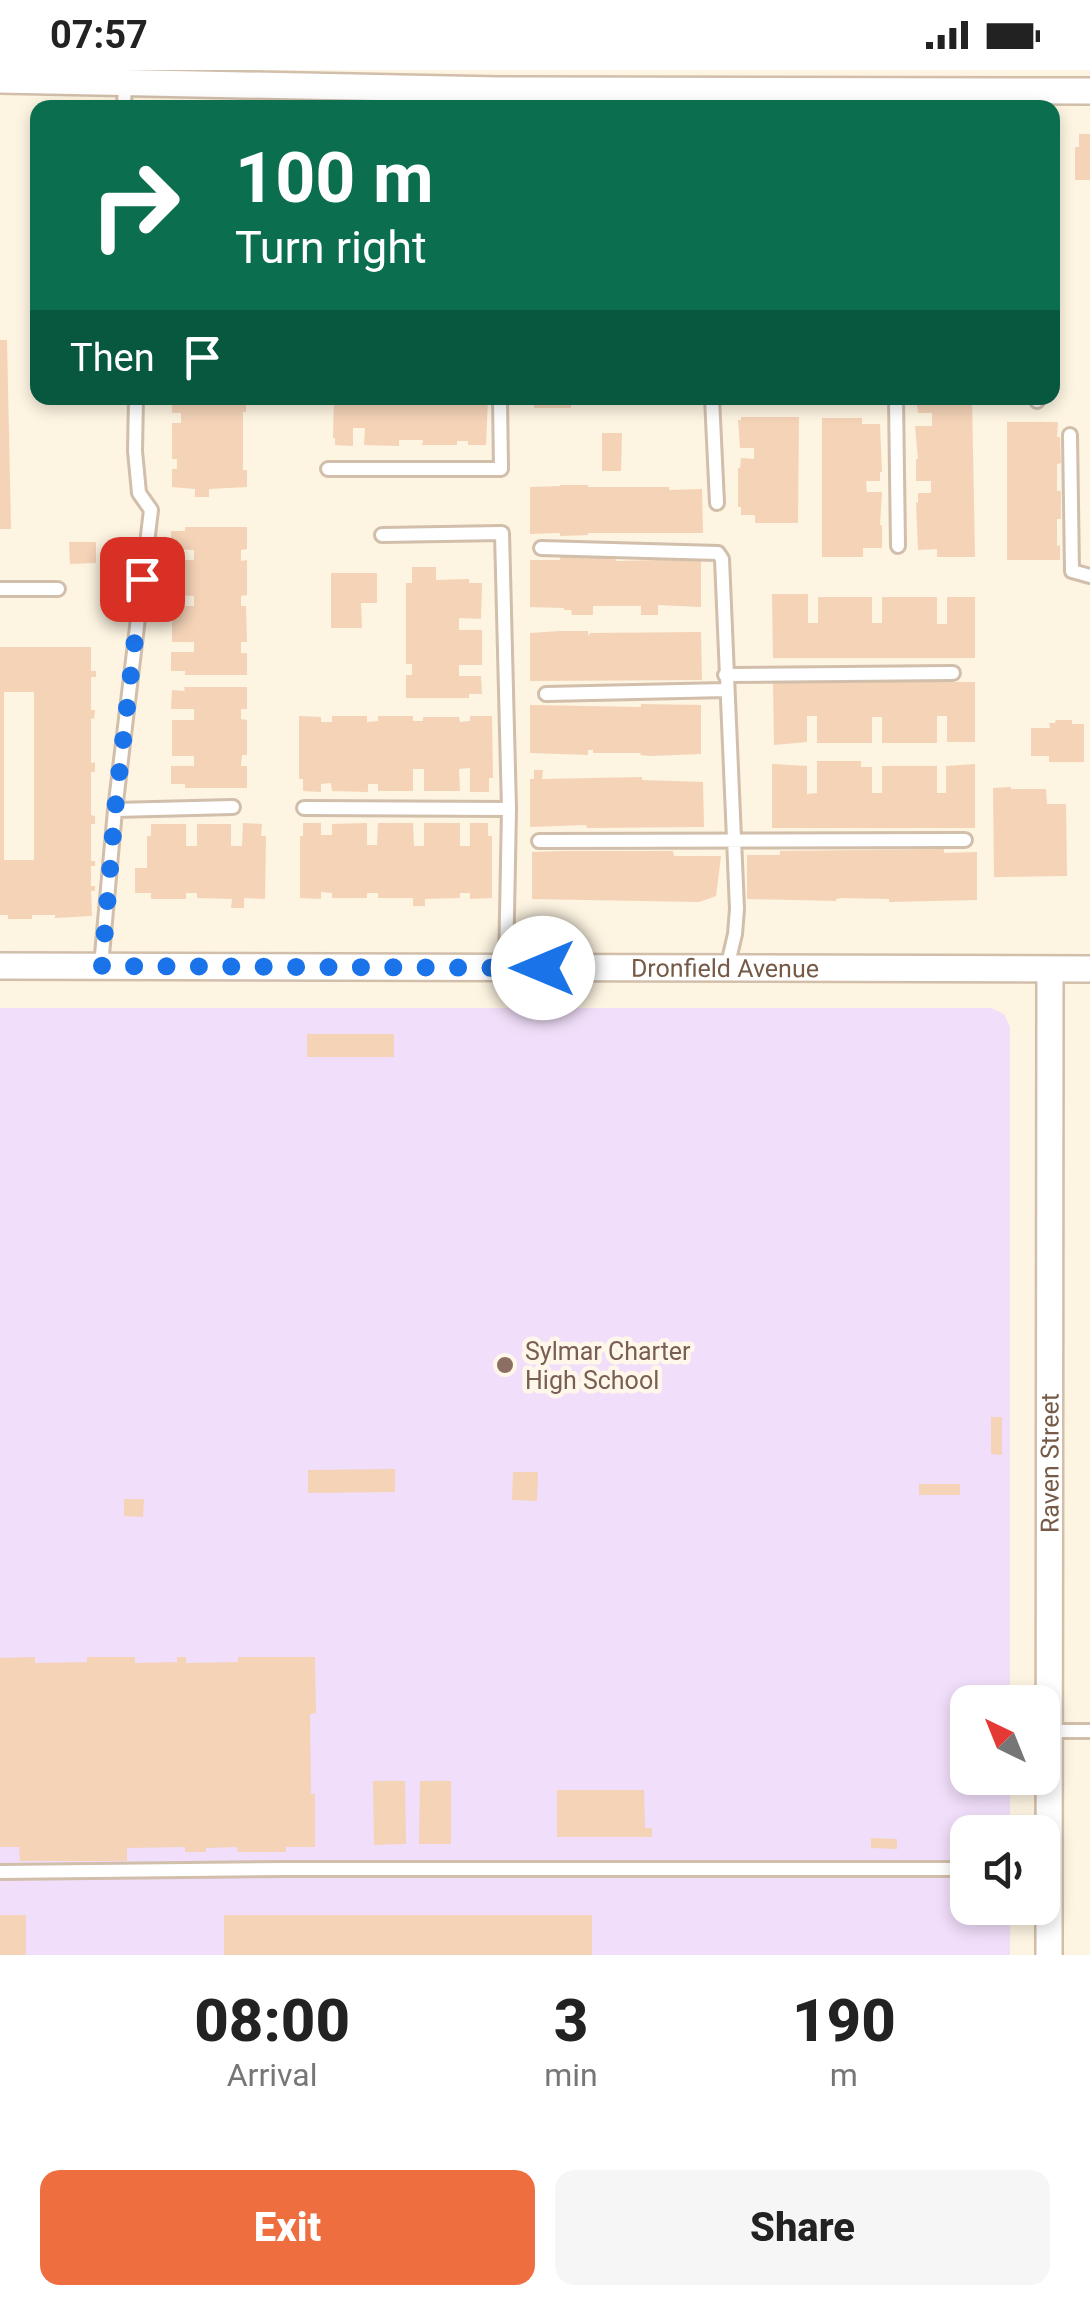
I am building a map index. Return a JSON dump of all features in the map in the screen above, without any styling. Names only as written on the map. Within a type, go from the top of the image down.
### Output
[{"type":"street","points":[[0,80],[124,87],[455,79],[500,98],[899,99],[987,85],[1039,99],[1090,91]]},
{"type":"street","name":"Dronfield Avenue","points":[[0,966],[1090,969]]},
{"type":"street","name":"Raven Street","points":[[1050,970],[1050,1685]]},
{"type":"street","name":"Raven Street","points":[[1048,1925],[1049,1955]]},
{"type":"lane","points":[[102,966],[115,810],[151,510],[139,493],[136,405]]},
{"type":"lane","points":[[328,469],[500,468],[500,405]]},
{"type":"lane","points":[[712,405],[717,503]]},
{"type":"lane","points":[[896,405],[898,546]]},
{"type":"lane","points":[[1070,435],[1072,570],[1090,576]]},
{"type":"lane","points":[[382,535],[502,533],[509,809],[506,967]]},
{"type":"lane","points":[[542,548],[718,553],[722,559],[737,909],[727,968]]},
{"type":"lane","points":[[0,588],[58,589]]},
{"type":"lane","points":[[725,675],[953,673]]},
{"type":"lane","points":[[546,694],[726,690]]},
{"type":"lane","points":[[115,810],[233,806]]},
{"type":"lane","points":[[304,808],[509,809]]},
{"type":"lane","points":[[539,841],[965,840]]},
{"type":"lane","points":[[1060,1732],[1088,1731]]},
{"type":"lane","points":[[0,1872],[950,1870]]},
{"type":"shaded area","name":"Sylmar Charter High School","points":[[0,1008],[991,1008],[1004,1014],[1010,1027],[1010,1685],[950,1685],[950,1795],[1010,1795],[1010,1815],[950,1815],[950,1925],[1010,1925],[1010,1955],[0,1955]]},
{"type":"building","points":[[1079,134],[1090,134],[1090,180],[1075,180]]},
{"type":"building","points":[[0,340],[7,340],[11,529],[0,529]]},
{"type":"building","points":[[172,405],[246,405],[243,470],[247,470],[247,487],[209,489],[209,497],[195,497],[195,489],[172,487],[172,469],[177,469],[177,459],[172,459],[172,423],[181,423],[181,413],[172,413]]},
{"type":"building","points":[[334,405],[488,405],[486,445],[457,441],[457,445],[422,445],[423,440],[399,440],[399,446],[364,445],[365,428],[353,428],[353,446],[335,445]]},
{"type":"building","points":[[534,405],[571,405],[571,408]]},
{"type":"building","points":[[917,405],[972,405],[975,557],[937,557],[937,549],[918,550],[916,502],[918,493],[931,493],[931,481],[916,481],[915,426],[932,426],[932,413],[918,413]]},
{"type":"building","points":[[741,417],[799,417],[798,523],[755,523],[755,515],[741,515],[738,468],[741,458],[754,459],[754,448],[740,448]]},
{"type":"building","points":[[822,418],[862,418],[862,424],[880,424],[880,481],[866,481],[867,492],[882,492],[882,548],[863,548],[863,557],[822,557]]},
{"type":"building","points":[[1007,422],[1058,422],[1060,560],[1007,560]]},
{"type":"building","points":[[602,433],[622,433],[621,471],[602,471]]},
{"type":"building","points":[[530,487],[702,489],[703,533],[530,534]]},
{"type":"building","points":[[185,527],[247,527],[247,549],[241,550],[241,561],[247,560],[247,595],[241,596],[241,606],[246,606],[247,642],[241,642],[241,653],[247,653],[247,675],[185,675],[185,671],[171,671],[171,652],[194,652],[194,642],[172,642],[172,606],[194,606],[194,596],[172,595],[172,560],[194,560],[194,550],[171,549],[171,531],[185,531]]},
{"type":"building","points":[[69,542],[96,542],[96,563],[70,564]]},
{"type":"building","points":[[560,557],[616,561],[701,559],[701,607],[658,605],[658,615],[641,615],[641,606],[593,606],[593,615],[572,615],[571,610],[564,608],[530,607],[530,560]]},
{"type":"building","points":[[412,567],[436,567],[436,580],[469,579],[469,583],[482,583],[481,619],[459,618],[459,630],[482,630],[482,665],[459,665],[459,676],[481,676],[482,694],[469,694],[469,698],[406,698],[406,675],[412,675],[412,664],[406,664],[406,583],[412,583]]},
{"type":"building","points":[[331,573],[377,573],[377,603],[361,603],[362,628],[331,628]]},
{"type":"building","points":[[772,594],[808,594],[808,623],[818,623],[818,597],[872,597],[872,623],[882,623],[882,597],[937,597],[937,624],[947,624],[947,597],[975,597],[975,658],[773,658]]},
{"type":"building","points":[[588,631],[588,636],[701,632],[702,680],[530,681],[530,633]]},
{"type":"building","points":[[0,647],[91,647],[91,671],[96,671],[96,677],[91,677],[91,710],[95,710],[94,719],[91,718],[91,763],[95,762],[95,772],[91,772],[91,815],[95,816],[95,824],[91,824],[91,861],[95,861],[95,866],[91,866],[91,886],[95,886],[95,891],[91,891],[92,916],[32,915],[32,919],[8,919],[8,915],[0,915]],"holes":[[[4,692],[34,692],[34,860],[4,860]]]},
{"type":"building","points":[[773,682],[975,682],[975,742],[947,742],[947,716],[937,716],[937,743],[882,743],[882,717],[872,717],[872,743],[817,743],[817,716],[807,716],[807,742],[774,745]]},
{"type":"building","points":[[184,687],[247,687],[247,709],[241,709],[241,719],[247,720],[247,755],[242,755],[241,766],[247,766],[247,788],[185,788],[185,784],[171,784],[171,766],[194,766],[194,756],[172,756],[172,720],[194,720],[194,709],[171,709],[172,690],[185,691]]},
{"type":"building","points":[[530,705],[701,705],[701,754],[651,756],[593,750],[588,750],[588,755],[530,753]]},
{"type":"building","points":[[299,716],[321,717],[321,722],[332,722],[332,716],[367,716],[367,722],[378,721],[378,716],[413,716],[413,721],[423,721],[423,717],[459,717],[460,722],[470,721],[470,716],[492,716],[493,778],[489,778],[489,792],[470,792],[470,768],[459,769],[460,791],[424,791],[424,769],[413,769],[413,791],[378,791],[378,784],[368,784],[368,792],[332,791],[331,783],[321,784],[321,792],[303,791],[303,779],[299,779]]},
{"type":"building","points":[[1056,720],[1084,724],[1084,762],[1049,762],[1049,756],[1031,756],[1031,728],[1050,728],[1049,723]]},
{"type":"building","points":[[817,761],[861,761],[861,767],[872,767],[872,793],[882,793],[882,766],[937,766],[937,793],[946,793],[946,766],[975,764],[975,828],[772,828],[772,764],[807,766],[807,794],[817,793]]},
{"type":"building","points":[[534,770],[543,770],[542,779],[642,777],[703,782],[704,827],[530,827],[530,779],[534,779]]},
{"type":"building","points":[[993,788],[1046,789],[1047,804],[1066,804],[1067,876],[994,877]]},
{"type":"building","points":[[243,823],[262,824],[261,836],[266,836],[265,899],[244,898],[244,908],[231,908],[232,899],[197,898],[197,893],[186,893],[186,899],[151,899],[151,893],[135,893],[135,868],[147,868],[151,824],[186,824],[186,846],[197,846],[197,824],[231,824],[231,846],[242,846]]},
{"type":"building","points":[[303,823],[321,823],[321,835],[332,835],[332,824],[367,823],[367,845],[377,845],[378,823],[413,823],[414,846],[424,846],[424,823],[460,823],[460,846],[470,846],[470,823],[488,823],[488,836],[492,836],[492,898],[470,899],[470,893],[460,893],[460,898],[425,899],[425,906],[413,906],[413,898],[378,898],[378,893],[367,893],[367,898],[332,898],[332,893],[321,892],[321,899],[300,898]]},
{"type":"building","points":[[944,849],[944,853],[977,852],[977,900],[747,899],[747,855]]},
{"type":"building","points":[[673,851],[674,856],[721,856],[716,896],[699,902],[532,899],[532,852]]},
{"type":"building","points":[[307,1034],[394,1034],[394,1057],[307,1057]]},
{"type":"building","points":[[991,1417],[1002,1417],[1002,1455],[991,1454]]},
{"type":"building","points":[[395,1469],[395,1492],[308,1493],[308,1470]]},
{"type":"building","points":[[513,1472],[538,1472],[537,1501],[512,1500]]},
{"type":"building","points":[[919,1484],[960,1484],[960,1495],[919,1495]]},
{"type":"building","points":[[124,1499],[144,1499],[143,1517],[124,1516]]},
{"type":"building","points":[[35,1657],[35,1663],[135,1657],[135,1663],[177,1662],[177,1657],[186,1657],[186,1663],[238,1662],[238,1657],[315,1657],[316,1713],[310,1714],[315,1847],[286,1847],[286,1852],[238,1852],[237,1847],[206,1848],[206,1852],[185,1852],[185,1847],[127,1848],[127,1861],[20,1861],[19,1847],[0,1847],[0,1658]]},
{"type":"building","points":[[373,1781],[405,1781],[406,1844],[374,1845]]},
{"type":"building","points":[[420,1781],[451,1781],[451,1844],[419,1844]]},
{"type":"building","points":[[557,1790],[644,1790],[645,1828],[652,1828],[652,1837],[557,1837]]},
{"type":"building","points":[[871,1838],[897,1839],[897,1849],[871,1848]]},
{"type":"building","points":[[0,1915],[26,1915],[26,1955],[0,1955]]},
{"type":"building","points":[[224,1915],[592,1915],[592,1955],[224,1955]]},
{"type":"place","name":"Sylmar Charter High School","points":[[505,1365]]},
{"type":"route","points":[[142,579],[115,810],[102,966],[543,968]]}]
